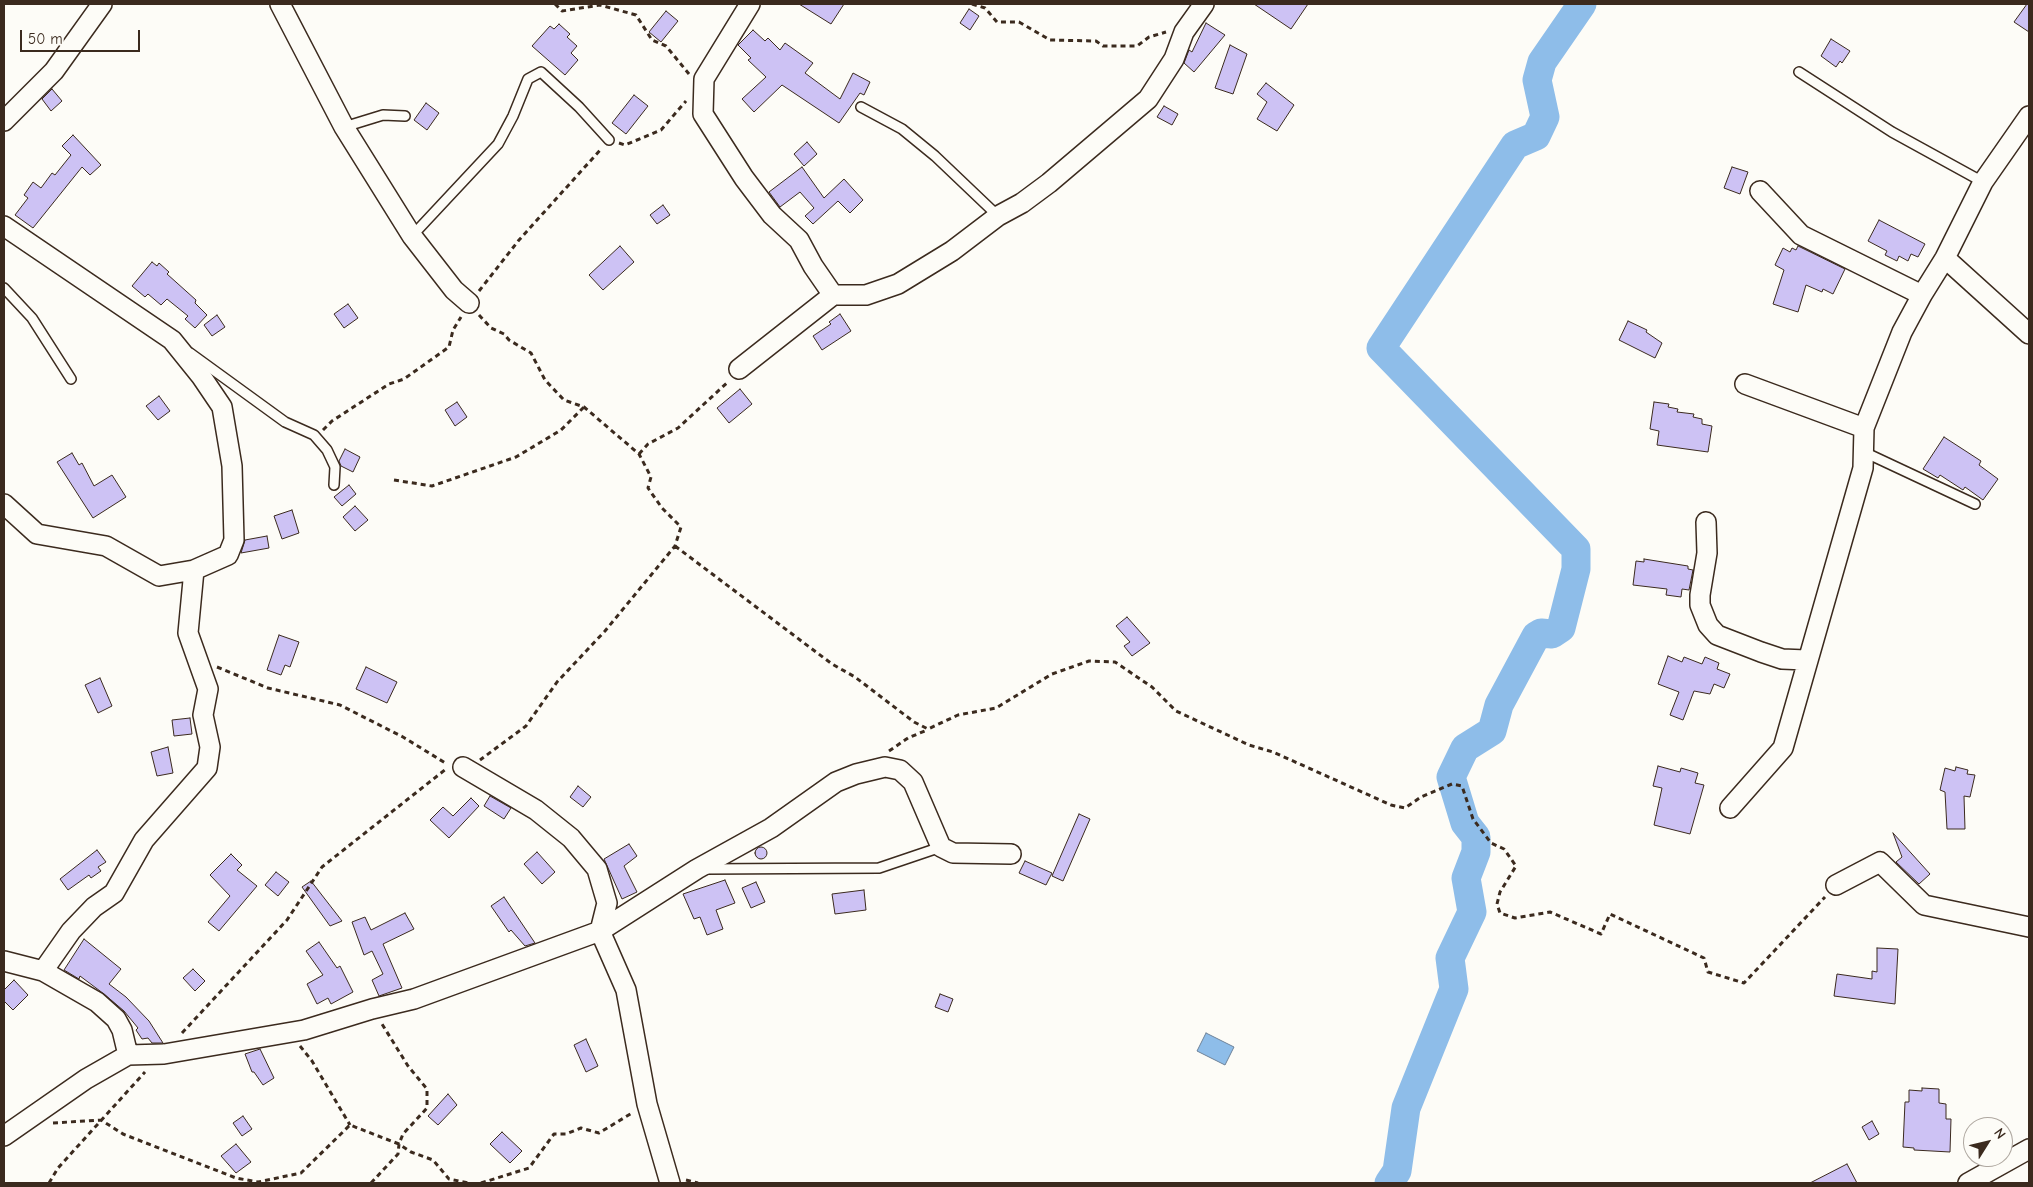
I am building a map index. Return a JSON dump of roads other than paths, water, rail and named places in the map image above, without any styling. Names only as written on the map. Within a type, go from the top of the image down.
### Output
[{"type":"street","points":[[280,4],[344,127],[412,236],[454,290],[469,304]]},
{"type":"street","points":[[750,4],[704,79],[703,114],[744,178],[772,215],[799,240],[813,266],[833,295]]},
{"type":"street","points":[[739,369],[833,295],[866,295],[898,284],[952,251],[998,216],[1022,203],[1049,183],[1148,99],[1174,59],[1184,32],[1204,4]]},
{"type":"street","points":[[4,121],[54,71],[97,6]]},
{"type":"street","points":[[1730,808],[1783,748],[1806,660],[1863,468],[1864,428],[1902,332],[1922,294],[1945,258],[1984,182],[2029,116]]},
{"type":"street","points":[[1760,191],[1801,235],[1922,294]]},
{"type":"street","points":[[4,226],[172,340],[222,407],[232,466],[234,540],[228,555],[194,570],[159,576],[106,546],[37,534],[4,504]]},
{"type":"street","points":[[1945,258],[2029,334]]},
{"type":"street","points":[[1745,384],[1864,428]]},
{"type":"street","points":[[1706,522],[1707,553],[1700,605],[1708,625],[1717,635],[1761,652],[1782,659],[1806,660]]},
{"type":"street","points":[[43,972],[71,931],[94,907],[114,893],[144,840],[207,768],[210,747],[203,714],[208,689],[188,633],[194,570]]},
{"type":"street","points":[[457,766],[536,810],[570,838],[597,869],[607,903],[600,931],[626,990],[648,1104],[670,1183]]},
{"type":"street","points":[[4,1136],[86,1079],[128,1055],[164,1054],[287,1034],[372,1009],[414,999],[600,931],[698,869],[771,828],[836,782],[885,767],[900,770],[913,782],[941,847],[953,853],[1011,854]]},
{"type":"street","points":[[1836,885],[1880,862],[1924,905],[2029,927]]},
{"type":"street","points":[[4,961],[43,972],[96,1002],[116,1019],[122,1030],[128,1055]]},
{"type":"street","points":[[1968,1183],[2029,1150]]},
{"type":"lane","points":[[412,236],[498,144],[513,116],[528,79],[541,72],[579,107],[609,140]]},
{"type":"lane","points":[[1799,72],[1892,132],[1984,182]]},
{"type":"lane","points":[[861,107],[902,129],[935,156],[998,216]]},
{"type":"lane","points":[[344,127],[383,116],[405,116]]},
{"type":"lane","points":[[4,288],[32,318],[71,379]]},
{"type":"lane","points":[[172,340],[285,422],[314,435],[327,450],[335,467],[334,486]]},
{"type":"lane","points":[[1864,452],[1975,504]]},
{"type":"lane","points":[[698,869],[879,868],[941,847]]},
{"type":"water","points":[[1206,1033],[1234,1047],[1225,1065],[1197,1051]]},
{"type":"waterway","points":[[1389,1183],[1397,1171],[1406,1108],[1454,989],[1450,958],[1472,912],[1466,878],[1476,852],[1476,837],[1465,823],[1451,777],[1465,748],[1492,731],[1499,705],[1536,636],[1541,633],[1552,634],[1561,628],[1576,569],[1576,549],[1381,348],[1515,145],[1536,136],[1545,117],[1537,80],[1542,62],[1582,4]]}]
